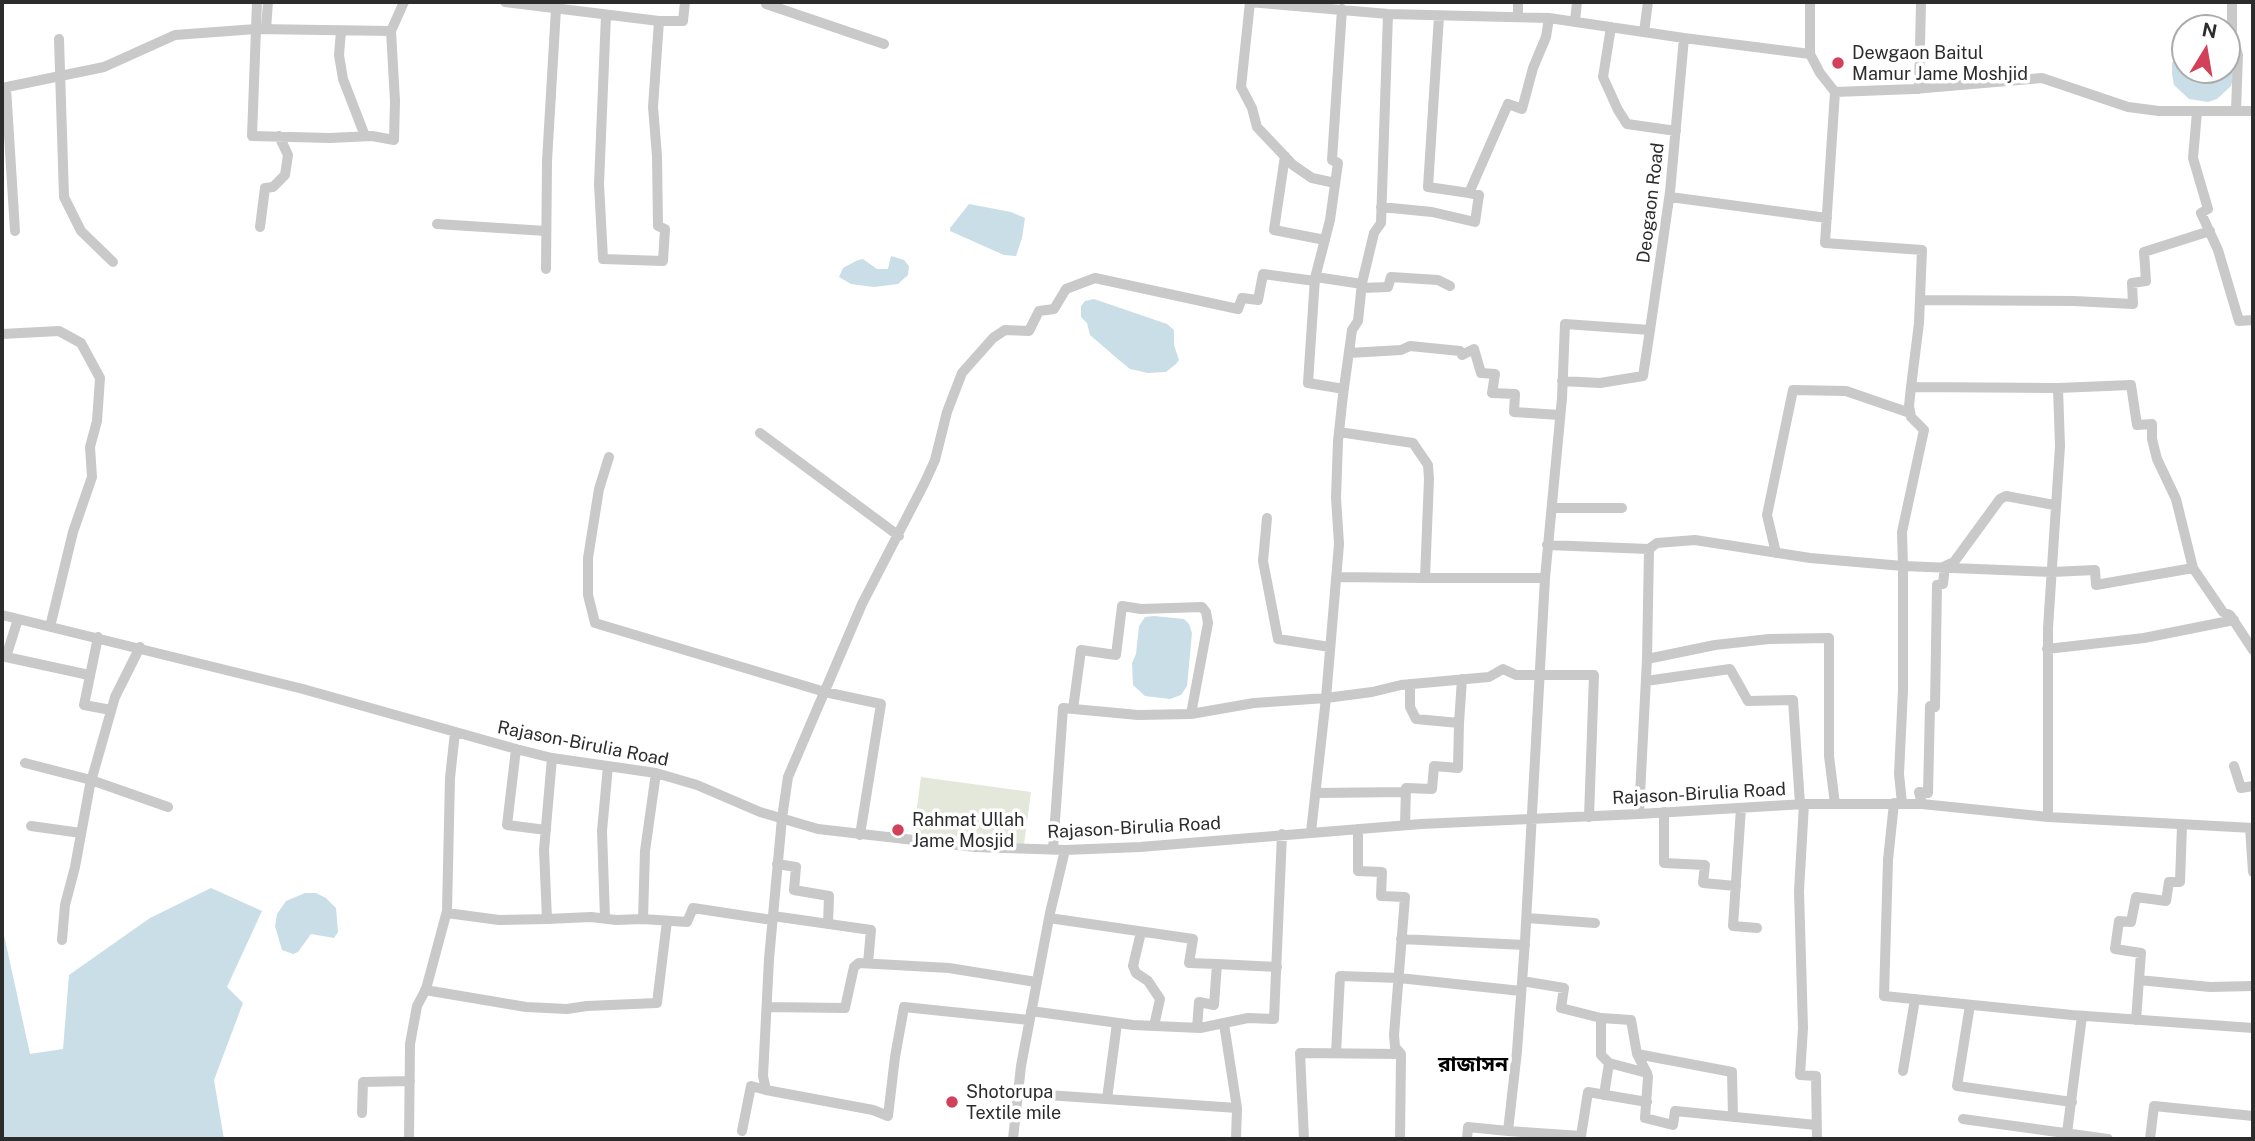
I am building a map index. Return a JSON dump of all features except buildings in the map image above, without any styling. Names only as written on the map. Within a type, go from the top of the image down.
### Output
[{"type":"street","points":[[257,2],[261,29]]},
{"type":"street","points":[[268,2],[261,29],[252,136],[365,136],[394,140],[391,31],[404,2]]},
{"type":"street","points":[[505,2],[659,21],[682,21],[685,2]]},
{"type":"street","points":[[764,2],[884,44]]},
{"type":"street","points":[[1335,183],[1312,178],[1285,156],[1257,127],[1252,108],[1241,87],[1249,2],[1388,14],[1549,18],[1810,54]]},
{"type":"street","points":[[1419,15],[1420,2]]},
{"type":"street","points":[[1518,2],[1518,17]]},
{"type":"street","points":[[1575,21],[1577,2]]},
{"type":"street","points":[[1644,32],[1648,2]]},
{"type":"street","points":[[1810,2],[1810,54],[1835,92],[1825,243],[1922,250],[1910,413]]},
{"type":"street","points":[[1919,89],[1921,2]]},
{"type":"street","points":[[2232,2],[2232,34],[2238,55],[2236,111]]},
{"type":"street","points":[[546,269],[547,161],[556,9]]},
{"type":"street","points":[[1342,9],[1332,160],[1338,163],[1325,240],[1315,279],[1308,383],[1344,389]]},
{"type":"street","points":[[1311,832],[1339,544],[1336,498],[1339,432],[1352,330],[1358,321],[1362,286],[1374,233],[1381,223],[1388,14]]},
{"type":"street","points":[[606,15],[599,184],[603,259],[663,261],[665,229],[658,226],[653,107],[659,21]]},
{"type":"street","points":[[1381,208],[1433,212],[1475,222],[1479,195],[1427,187],[1439,16]]},
{"type":"street","points":[[1469,193],[1508,104],[1522,109],[1533,68],[1546,37],[1549,18]]},
{"type":"street","points":[[1611,27],[1603,77],[1618,110],[1627,124],[1676,131]]},
{"type":"street","points":[[15,231],[4,87],[104,67],[175,36],[261,29],[391,31]]},
{"type":"street","points":[[341,31],[339,55],[343,79],[365,136]]},
{"type":"street","name":"Deogaon Road","points":[[1562,382],[1600,383],[1643,376],[1670,197],[1684,38]]},
{"type":"street","points":[[59,39],[64,197],[82,231],[113,262]]},
{"type":"street","points":[[1835,92],[1919,89],[2042,78],[2128,107],[2159,111],[2253,111]]},
{"type":"street","points":[[2197,112],[2193,158],[2208,209],[2201,213],[2218,250],[2239,321],[2253,320]]},
{"type":"street","points":[[260,227],[265,188],[273,187],[285,175],[288,155],[279,136]]},
{"type":"street","points":[[1285,156],[1274,230],[1325,240]]},
{"type":"street","points":[[1670,197],[1827,218]]},
{"type":"street","points":[[437,224],[546,231]]},
{"type":"street","points":[[1920,300],[2133,304],[2132,283],[2146,281],[2144,252],[2210,231]]},
{"type":"street","points":[[766,1090],[763,1076],[772,918],[788,776],[862,604],[899,536],[935,460],[947,412],[961,373],[993,338],[1005,330],[1029,331],[1039,311],[1054,309],[1066,289],[1095,278],[1238,309],[1242,298],[1258,300],[1263,274],[1362,286],[1388,287],[1391,277],[1438,280],[1450,286]]},
{"type":"street","points":[[1508,1130],[1527,918],[1547,545],[1553,508],[1565,324],[1650,330]]},
{"type":"street","points":[[2,334],[59,331],[81,343],[100,378],[97,421],[90,447],[92,477],[73,532],[50,627]]},
{"type":"street","points":[[1349,353],[1401,350],[1410,346],[1460,351],[1462,355],[1474,349],[1480,373],[1495,374],[1492,393],[1515,394],[1514,412],[1560,415]]},
{"type":"street","points":[[1911,387],[2058,388],[2130,385],[2137,425],[2152,424],[2152,439],[2157,459],[2176,499],[2193,568],[2223,612],[2234,620],[2253,650]]},
{"type":"street","points":[[2048,817],[2048,649],[2054,505],[2060,446],[2058,388]]},
{"type":"street","points":[[1776,553],[1767,515],[1793,390],[1846,391],[1910,413],[1924,429],[1902,533],[1903,690],[1898,803],[1888,860],[1884,996],[2082,1016],[2253,1028]]},
{"type":"street","points":[[1339,432],[1413,443],[1428,465],[1425,578]]},
{"type":"street","points":[[760,433],[899,536]]},
{"type":"street","points":[[609,457],[599,489],[588,558],[588,595],[595,623],[825,692],[881,704],[860,835]]},
{"type":"street","points":[[1945,566],[1954,562],[2000,499],[2006,496],[2054,505]]},
{"type":"street","points":[[1553,508],[1622,508]]},
{"type":"street","points":[[1267,518],[1263,562],[1278,639],[1330,647]]},
{"type":"street","points":[[1547,545],[1649,549],[1657,542],[1695,541],[1810,558],[1903,566],[2052,572],[2095,570],[2096,585],[2193,568]]},
{"type":"street","points":[[1639,814],[1647,659],[1649,549]]},
{"type":"street","points":[[1922,804],[1919,792],[1928,793],[1930,706],[1935,707],[1937,585],[1943,584],[1945,566]]},
{"type":"street","points":[[1336,577],[1545,578]]},
{"type":"street","points":[[1073,709],[1081,650],[1116,655],[1122,606],[1141,609],[1202,607],[1208,623],[1191,715]]},
{"type":"street","name":"Rajason-Birulia Road","points":[[2,615],[303,689],[552,758],[656,773],[697,785],[760,813],[818,829],[975,847],[1059,849],[1140,846],[1405,825],[1802,804],[1922,804],[2048,817],[2252,828]]},
{"type":"street","points":[[18,619],[6,657],[89,675]]},
{"type":"street","points":[[2048,649],[2144,638],[2234,620]]},
{"type":"street","points":[[98,637],[84,705],[111,710]]},
{"type":"street","points":[[1647,659],[1715,645],[1769,639],[1829,638],[1829,756],[1835,804]]},
{"type":"street","points":[[62,940],[65,905],[92,780],[115,697],[140,648]]},
{"type":"street","points":[[1013,1139],[1030,1015],[1059,849],[1063,708],[1138,715],[1191,715],[1254,703],[1326,698],[1410,684],[1489,677],[1503,669],[1516,675],[1594,676],[1589,817]]},
{"type":"street","points":[[1646,681],[1730,669],[1748,701],[1793,700],[1802,804],[1799,891],[1802,1028],[1800,1075],[1816,1076],[1817,1139]]},
{"type":"street","points":[[1405,825],[1406,788],[1432,789],[1434,766],[1458,768],[1462,679]]},
{"type":"street","points":[[1410,684],[1410,707],[1416,719],[1459,723]]},
{"type":"street","points":[[409,1139],[410,1044],[417,1006],[425,990],[447,913],[451,835],[450,778],[455,732]]},
{"type":"street","points":[[516,749],[507,825],[546,830]]},
{"type":"street","points":[[547,919],[544,850],[552,758]]},
{"type":"street","points":[[25,763],[92,780],[168,807]]},
{"type":"street","points":[[605,918],[602,831],[608,766]]},
{"type":"street","points":[[2234,766],[2241,788],[2253,786]]},
{"type":"street","points":[[643,919],[645,851],[656,773]]},
{"type":"street","points":[[1316,793],[1406,792]]},
{"type":"street","points":[[1741,808],[1733,926],[1757,928]]},
{"type":"street","points":[[1664,812],[1664,863],[1705,865],[1703,883],[1736,886]]},
{"type":"street","points":[[2136,1020],[2141,953],[2115,949],[2119,921],[2131,922],[2136,897],[2166,901],[2169,882],[2180,883],[2182,825]]},
{"type":"street","points":[[31,827],[81,832]]},
{"type":"street","points":[[2252,828],[2253,872]]},
{"type":"street","points":[[1358,829],[1358,871],[1382,872],[1381,896],[1405,897],[1394,1035],[1395,1047],[1401,1054],[1402,1071],[1400,1139]]},
{"type":"street","points":[[742,1130],[751,1086],[873,1110],[888,1116],[904,1007],[1197,1028],[1248,1018],[1274,1019],[1282,834]]},
{"type":"street","points":[[777,864],[796,867],[794,890],[829,896],[828,924]]},
{"type":"street","points":[[447,913],[499,920],[605,918],[687,922],[693,908],[828,924],[871,930],[868,963]]},
{"type":"street","points":[[1049,918],[1193,939],[1189,963],[1277,967]]},
{"type":"street","points":[[1527,918],[1595,923]]},
{"type":"street","points":[[425,990],[513,1005],[553,1008],[657,1003],[667,921]]},
{"type":"street","points":[[1141,932],[1133,966],[1136,973],[1148,981],[1160,999],[1154,1026]]},
{"type":"street","points":[[1401,939],[1525,945]]},
{"type":"street","points":[[767,1007],[845,1008],[853,967],[859,963],[949,968],[1036,982]]},
{"type":"street","points":[[1197,1028],[1199,1002],[1214,1005],[1217,964]]},
{"type":"street","points":[[1336,1053],[1340,976],[1564,988],[1561,1008],[1601,1018],[1631,1020],[1637,1054],[1647,1073],[1645,1118],[1673,1125],[1675,1111],[1816,1125]]},
{"type":"street","points":[[2139,980],[2210,987],[2253,986]]},
{"type":"street","points":[[1903,1071],[1915,999]]},
{"type":"street","points":[[1970,1005],[1957,1086],[2072,1102]]},
{"type":"street","points":[[2067,1133],[2082,1016]]},
{"type":"street","points":[[1601,1018],[1601,1055],[1609,1063],[1647,1073]]},
{"type":"street","points":[[1107,1099],[1117,1023]]},
{"type":"street","points":[[1224,1024],[1237,1108],[1236,1139]]},
{"type":"street","points":[[1304,1139],[1300,1052],[1401,1054]]},
{"type":"street","points":[[1637,1054],[1732,1072],[1733,1117]]},
{"type":"street","points":[[1604,1094],[1609,1063]]},
{"type":"street","points":[[362,1113],[363,1082],[410,1081]]},
{"type":"street","points":[[1467,1139],[1468,1127],[1581,1136],[1588,1092],[1647,1102]]},
{"type":"street","points":[[1018,1093],[1237,1108]]},
{"type":"street","points":[[2150,1139],[2154,1106],[2253,1116]]},
{"type":"street","points":[[1963,1119],[2108,1139]]},
{"type":"shaded area","points":[[921,777],[1031,792],[1023,852],[913,837]]},
{"type":"water","points":[[2232,84],[2217,99],[2208,102],[2189,99],[2174,85]]},
{"type":"water","points":[[969,204],[1011,212],[1025,218],[1016,256],[1004,255],[950,231]]},
{"type":"water","points":[[891,256],[904,260],[909,266],[908,275],[898,284],[874,287],[851,284],[839,277],[843,268],[863,259],[877,269],[888,269]]},
{"type":"water","points":[[1094,299],[1167,324],[1174,330],[1174,345],[1179,360],[1176,364],[1166,372],[1148,373],[1130,369],[1090,335],[1087,323],[1081,317],[1081,306],[1085,301]]},
{"type":"water","points":[[1145,617],[1184,619],[1192,633],[1187,686],[1181,695],[1170,699],[1145,696],[1133,685],[1132,663],[1136,654],[1139,626]]},
{"type":"water","points":[[211,888],[262,911],[227,987],[243,1003],[214,1080],[224,1139],[2,1139],[2,926],[30,1054],[63,1049],[69,975],[150,918]]},
{"type":"water","points":[[305,893],[316,893],[336,908],[338,932],[334,938],[311,934],[298,952],[293,954],[282,950],[275,926],[277,914],[286,901]]},
{"type":"place","name":"Dewgaon Baitul Mamur Jame Moshjid","points":[[1838,63]]},
{"type":"place","name":"Rahmat Ullah Jame Mosjid","points":[[898,830]]},
{"type":"place","name":"Shotorupa Textile mile","points":[[952,1102]]},
{"type":"district","name":"রাজাসন","points":[[1473,1065]]}]
